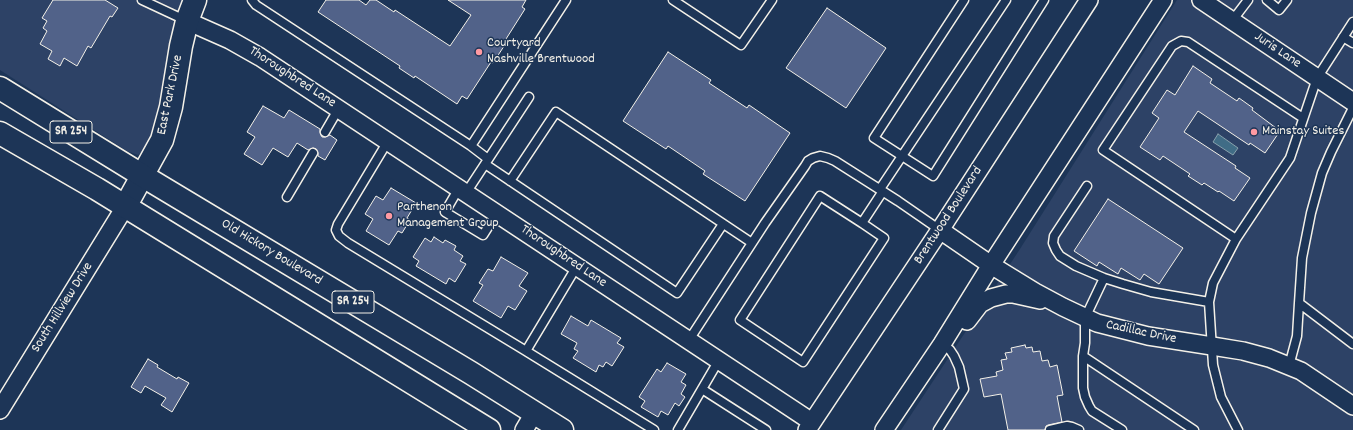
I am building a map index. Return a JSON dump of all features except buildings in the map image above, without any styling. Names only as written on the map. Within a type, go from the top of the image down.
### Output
[{"type":"main road","name":"East Park Drive","points":[[125,207],[162,140],[174,93],[181,46],[187,21],[195,0]]},
{"type":"main road","name":"Old Hickory Boulevard","points":[[0,88],[143,176],[471,373],[529,422],[562,430]]},
{"type":"main road","name":"SR 254","points":[[0,133],[125,207],[490,430]]},
{"type":"street","name":"Brentwood Boulevard","points":[[810,426],[940,230],[1089,0]]},
{"type":"street","points":[[884,430],[942,344],[991,265],[1163,0]]},
{"type":"street","name":"Juris Lane","points":[[1201,0],[1353,102]]},
{"type":"street","name":"Thoroughbred Lane","points":[[187,21],[241,46],[339,108],[719,360],[810,426]]},
{"type":"street","name":"South Hillview Drive","points":[[0,410],[125,207]]},
{"type":"street","name":"Cadillac Drive","points":[[940,230],[991,265],[1056,304],[1085,318],[1117,329],[1148,336],[1256,354],[1289,366],[1314,379],[1353,406]]},
{"type":"street","points":[[942,344],[964,325],[980,304],[991,298],[1012,294],[1056,304]]},
{"type":"lane","points":[[142,0],[187,21]]},
{"type":"lane","points":[[252,0],[263,9],[471,146],[510,181],[677,293],[722,224]]},
{"type":"lane","points":[[471,146],[566,0]]},
{"type":"lane","points":[[674,0],[741,45],[772,0]]},
{"type":"lane","points":[[964,0],[874,138],[933,176],[1044,0]]},
{"type":"lane","points":[[862,223],[881,190],[1006,0]]},
{"type":"lane","points":[[1232,21],[1248,0]]},
{"type":"lane","points":[[1267,0],[1279,10],[1287,0]]},
{"type":"lane","points":[[1238,430],[1221,397],[1213,365],[1209,302],[1213,283],[1236,239],[1290,158],[1317,78],[1353,22]]},
{"type":"lane","points":[[1343,37],[1353,43]]},
{"type":"lane","points":[[1236,239],[1103,150],[1172,46],[1181,41],[1188,42],[1303,118]]},
{"type":"lane","points":[[497,213],[483,235],[445,212],[487,161],[529,97]]},
{"type":"lane","points":[[325,132],[339,108]]},
{"type":"lane","points":[[1289,366],[1298,336],[1302,258],[1311,213],[1322,173],[1353,108]]},
{"type":"lane","points":[[510,181],[556,112],[752,243]]},
{"type":"lane","points":[[388,141],[338,224],[336,230],[339,236],[355,248],[654,430]]},
{"type":"lane","points":[[287,197],[313,153]]},
{"type":"lane","points":[[689,340],[804,166],[813,158],[820,156],[828,158],[881,190],[940,230]]},
{"type":"lane","points":[[1087,186],[1054,236],[1053,243],[1060,256],[1076,266],[1104,278],[1151,292],[1209,302]]},
{"type":"lane","points":[[820,196],[862,223],[884,238],[803,362],[740,320],[820,196]]},
{"type":"lane","points":[[526,351],[577,266]]},
{"type":"lane","points":[[1104,278],[1085,318],[1085,344],[1083,356],[1085,397],[1092,411],[1122,430]]},
{"type":"lane","points":[[1299,303],[1353,344]]},
{"type":"lane","points":[[938,430],[964,390],[959,367],[954,356],[950,350],[942,344]]},
{"type":"lane","points":[[1083,356],[1194,430]]},
{"type":"lane","points":[[678,430],[719,360]]},
{"type":"lane","points":[[702,389],[766,430]]},
{"type":"lane","points":[[1050,430],[1067,426],[1079,430]]},
{"type":"shaded area","points":[[0,0],[186,0],[167,58],[162,96],[156,125],[144,150],[138,155],[127,151],[0,70]]},
{"type":"shaded area","points":[[1177,0],[1353,0],[1353,430],[901,430],[1020,249]]},
{"type":"shaded area","points":[[1218,134],[1238,148],[1233,155],[1213,142]]},
{"type":"place","name":"Courtyard Nashville Brentwood","points":[[479,52]]},
{"type":"place","name":"Mainstay Suites","points":[[1254,132]]},
{"type":"place","name":"Parthenon Management Group","points":[[389,216]]}]
